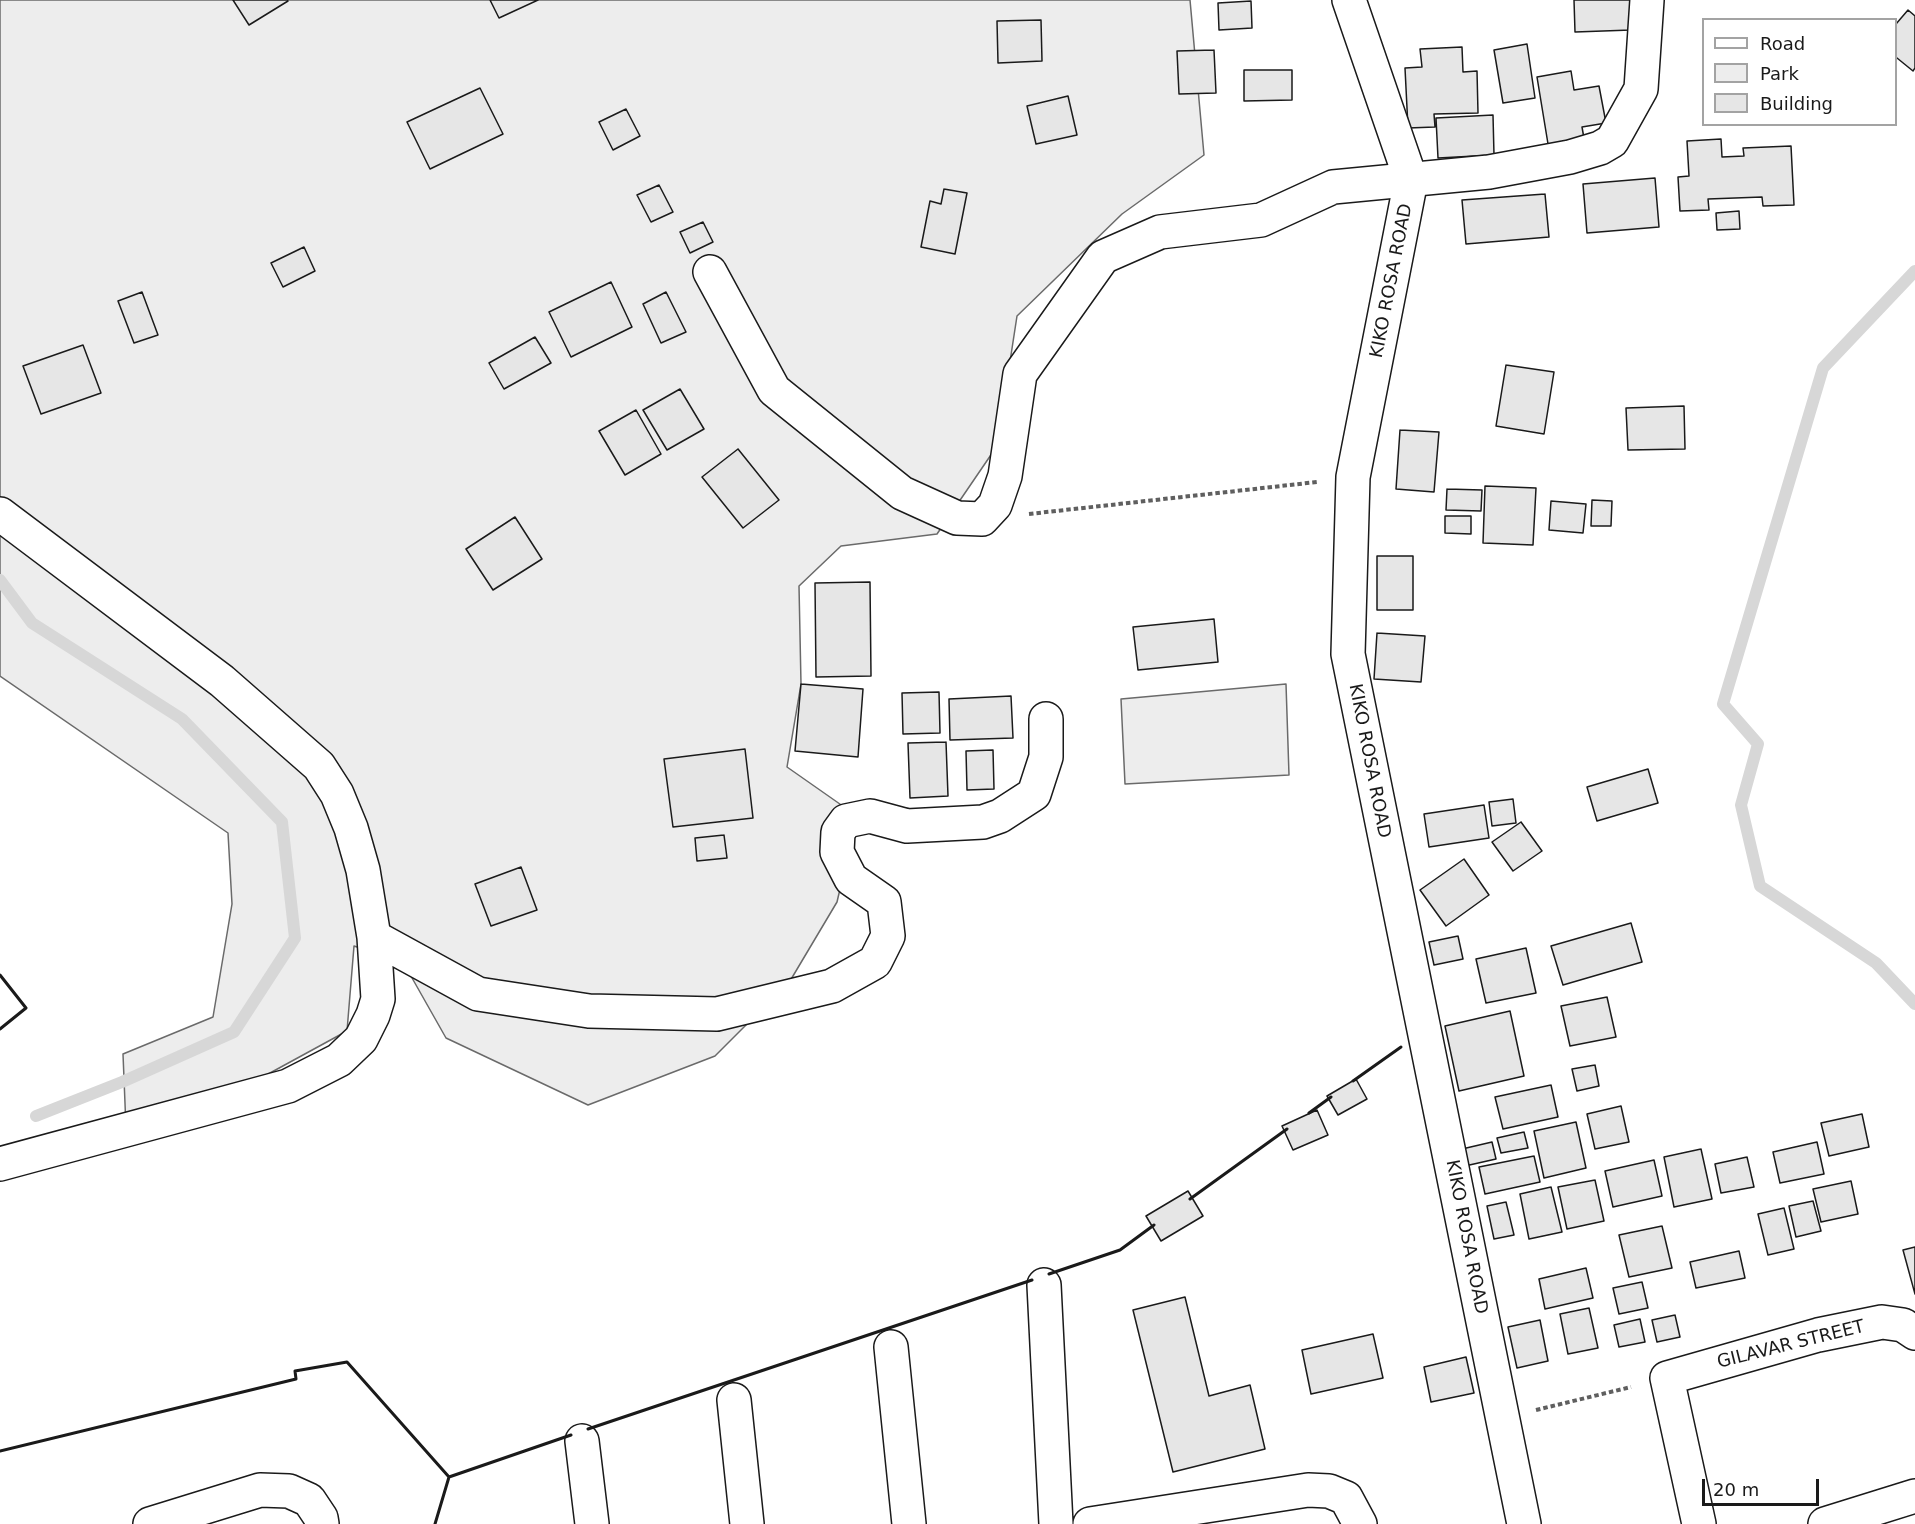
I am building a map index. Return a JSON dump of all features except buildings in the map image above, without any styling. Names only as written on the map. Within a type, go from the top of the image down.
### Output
[{"type":"street","name":"KIKO ROSA ROAD","points":[[1349,0],[1411,180],[1353,477],[1348,654],[1524,1524]]},
{"type":"street","points":[[710,272],[774,390],[902,493],[957,518],[982,519],[995,505],[1005,476],[1020,374],[1103,257],[1160,232],[1261,220],[1333,187],[1490,172],[1559,159],[1600,148],[1612,141],[1641,89],[1647,0]]},
{"type":"street","points":[[0,514],[222,681],[319,766],[337,794],[351,828],[363,870],[374,937],[378,999],[361,1039],[339,1060],[288,1086],[0,1164]]},
{"type":"street","points":[[374,937],[478,994],[589,1011],[717,1014],[832,986],[875,962],[888,936],[884,902],[851,879],[837,852],[838,832],[846,820],[870,816],[907,826],[983,822],[1000,816],[1034,794],[1046,757],[1046,719]]},
{"type":"street","points":[[1044,1285],[1056,1524]]},
{"type":"street","name":"GILAVAR STREET","points":[[1666,1378],[1818,1335],[1882,1322],[1903,1325],[1915,1333]]},
{"type":"street","points":[[891,1347],[909,1524]]},
{"type":"street","points":[[1666,1378],[1699,1524]]},
{"type":"street","points":[[734,1400],[747,1524]]},
{"type":"street","points":[[582,1441],[592,1524]]},
{"type":"street","points":[[150,1524],[260,1490],[289,1491],[309,1500],[321,1518],[321,1524]]},
{"type":"street","points":[[1090,1524],[1308,1490],[1329,1491],[1353,1511]]},
{"type":"street","points":[[1825,1524],[1915,1496]]},
{"type":"path","points":[[982,519],[1353,477]]},
{"type":"path","points":[[1503,1419],[1666,1378]]},
{"type":"green space","points":[[0,0],[1190,0],[1204,155],[1122,214],[1017,316],[997,446],[937,534],[841,546],[799,586],[801,684],[787,767],[857,816],[837,902],[790,981],[715,1056],[588,1105],[446,1038],[403,962],[354,946],[347,1031],[237,1091],[126,1128],[123,1054],[213,1017],[232,904],[228,833],[0,676]]},
{"type":"green space","points":[[1286,684],[1289,775],[1125,784],[1121,699]]},
{"type":"waterway","points":[[1915,271],[1823,368],[1723,704],[1758,744],[1741,805],[1760,886],[1876,963],[1915,1004]]},
{"type":"waterway","points":[[0,580],[32,623],[182,719],[282,822],[295,938],[234,1032],[122,1082],[36,1116]]},
{"type":"wall","points":[[0,975],[26,1008],[0,1029]]},
{"type":"wall","points":[[1353,1081],[1401,1047]]},
{"type":"wall","points":[[1309,1113],[1331,1097]]},
{"type":"wall","points":[[1190,1199],[1287,1129]]},
{"type":"wall","points":[[1049,1274],[1120,1250],[1154,1225]]},
{"type":"wall","points":[[588,1429],[1032,1280]]},
{"type":"wall","points":[[0,1451],[296,1379],[295,1371],[347,1362],[449,1477]]},
{"type":"wall","points":[[449,1477],[571,1435]]},
{"type":"wall","points":[[435,1524],[449,1477]]}]
